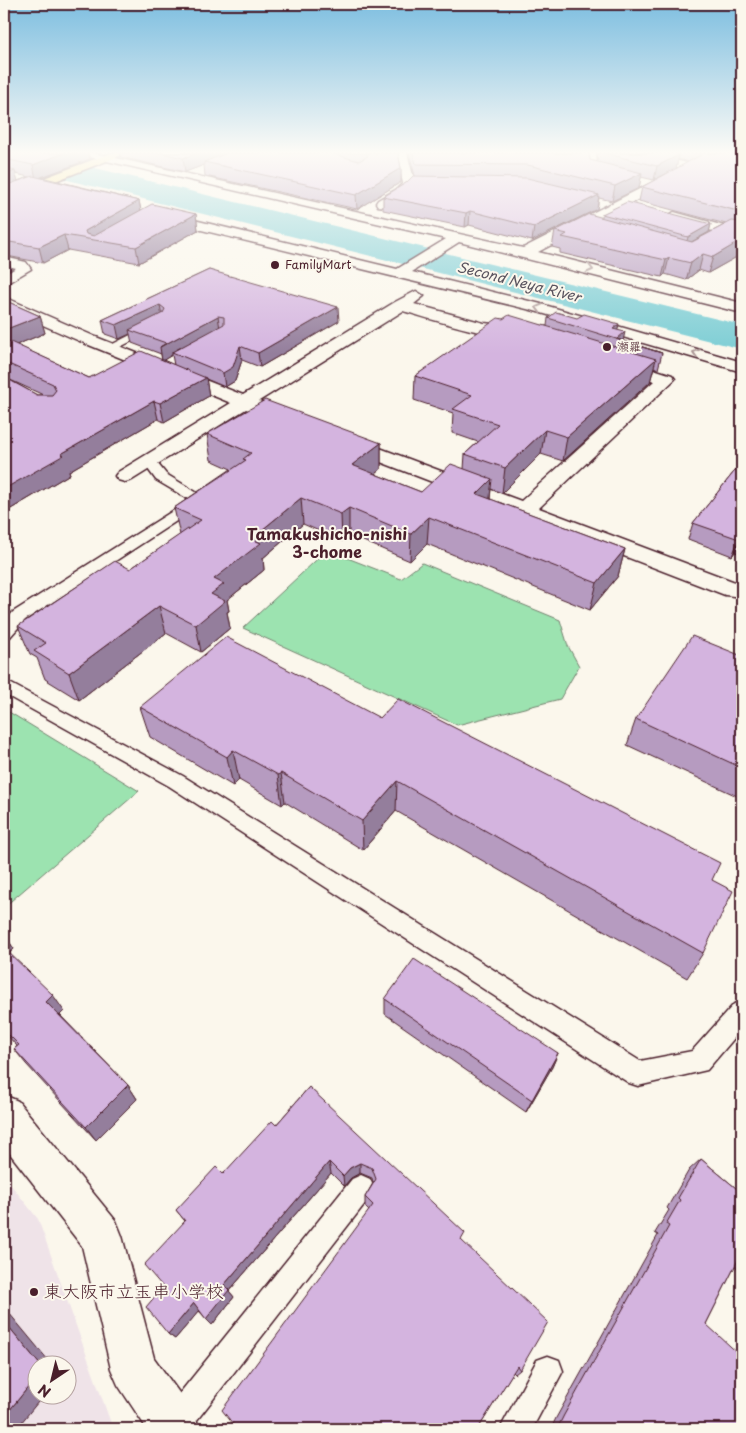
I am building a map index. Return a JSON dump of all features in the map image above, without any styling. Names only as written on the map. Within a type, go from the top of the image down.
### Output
[{"type":"street","points":[[171,220],[536,307],[742,367]]},
{"type":"street","points":[[376,220],[525,253],[742,308]]},
{"type":"street","points":[[525,253],[588,220]]},
{"type":"street","points":[[689,220],[742,235]]},
{"type":"street","points":[[584,222],[602,228]]},
{"type":"street","points":[[711,239],[726,230]]},
{"type":"street","points":[[401,274],[458,238]]},
{"type":"street","points":[[4,261],[21,265],[24,270],[4,281]]},
{"type":"street","points":[[125,476],[400,305],[439,283]]},
{"type":"street","points":[[4,302],[244,403],[733,590],[742,589]]},
{"type":"street","points":[[400,305],[483,328],[516,331],[533,336]]},
{"type":"street","points":[[524,510],[666,379],[596,355]]},
{"type":"street","points":[[4,1115],[101,1236],[134,1369],[175,1427]]},
{"type":"lane","points":[[110,348],[161,323]]},
{"type":"lane","points":[[158,368],[174,359]]},
{"type":"lane","points":[[4,633],[19,616],[199,500],[161,477],[148,461]]},
{"type":"lane","points":[[4,686],[176,781],[638,1074],[698,1062],[742,1012]]},
{"type":"lane","points":[[175,1427],[361,1188]]},
{"type":"lane","points":[[515,1429],[548,1371]]},
{"type":"shaded area","name":"東大阪市立玉串小学校","points":[[4,1176],[38,1219],[113,1429],[4,1429]]},
{"type":"green space","points":[[327,550],[401,579],[422,563],[560,620],[568,646],[579,666],[560,699],[457,725],[243,628]]},
{"type":"green space","points":[[4,709],[139,791],[4,907]]},
{"type":"building","points":[[4,220],[105,220],[85,231],[86,234],[94,236],[123,220],[185,220],[136,247],[64,235],[39,247],[4,241]]},
{"type":"building","points":[[505,220],[548,220],[534,227]]},
{"type":"building","points":[[577,220],[611,220],[692,242],[732,221],[742,222],[742,240],[713,257],[703,254],[691,263],[669,258],[666,260],[562,237],[567,234],[555,231]]},
{"type":"building","points":[[624,220],[695,220],[711,224],[688,237]]},
{"type":"building","points":[[209,270],[338,307],[258,353],[240,346],[233,367],[223,373],[172,352],[224,324],[224,317],[218,316],[160,347],[166,343],[129,330],[163,313],[165,309],[160,305],[116,325],[102,320]]},
{"type":"building","points":[[4,300],[40,316],[4,330]]},
{"type":"building","points":[[556,312],[577,318],[584,314],[619,324],[613,329],[625,332],[617,339],[662,353],[548,318]]},
{"type":"building","points":[[509,315],[656,359],[567,437],[545,430],[505,468],[465,454],[498,424],[453,409],[472,395],[415,376],[498,318],[503,319]]},
{"type":"building","points":[[4,339],[89,378],[141,351],[206,378],[160,403],[154,401],[4,489],[4,377],[37,395],[52,395],[56,390],[53,384],[4,362]]},
{"type":"building","points":[[265,400],[381,443],[352,465],[421,492],[451,464],[492,479],[477,494],[625,549],[597,583],[429,517],[411,534],[349,508],[341,514],[301,498],[251,539],[261,543],[214,579],[224,584],[211,594],[225,601],[196,625],[159,606],[69,673],[34,651],[46,643],[18,626],[115,561],[130,569],[201,520],[174,508],[246,460],[243,459],[251,453],[207,434]]},
{"type":"building","points":[[742,462],[742,536],[739,539],[693,523]]},
{"type":"building","points":[[692,636],[742,656],[742,768],[636,719]]},
{"type":"building","points":[[226,637],[380,718],[398,699],[720,863],[712,880],[733,891],[703,953],[397,781],[362,821],[281,773],[278,775],[233,750],[227,757],[140,707]]},
{"type":"building","points":[[4,948],[53,995],[46,1002],[128,1085],[86,1127],[14,1049],[19,1045],[4,1030]]},
{"type":"building","points":[[414,959],[558,1053],[532,1100],[385,999]]},
{"type":"building","points":[[309,1087],[465,1233],[461,1240],[548,1322],[520,1370],[517,1366],[478,1429],[237,1429],[222,1410],[373,1205],[365,1197],[376,1179],[372,1168],[360,1163],[350,1168],[343,1176],[329,1162],[224,1285],[229,1290],[206,1319],[194,1303],[168,1334],[146,1307],[163,1287],[144,1265],[185,1221],[176,1210],[216,1167],[223,1174],[272,1121],[276,1125]]},
{"type":"building","points":[[701,1159],[742,1193],[742,1252],[706,1324],[742,1357],[742,1429],[557,1429],[669,1226],[666,1224],[680,1200],[678,1198]]},
{"type":"building","points":[[4,1321],[33,1356],[28,1356],[28,1387],[4,1417]]},
{"type":"waterway","name":"Second Neya River","points":[[268,220],[742,337]]},
{"type":"place","name":"FamilyMart","points":[[275,265]]},
{"type":"place","name":"瀬羅","points":[[607,347]]},
{"type":"place","name":"東大阪市立玉串小学校","points":[[34,1292]]},
{"type":"district","name":"Tamakushicho-nishi 3-chome","points":[[327,543]]}]
